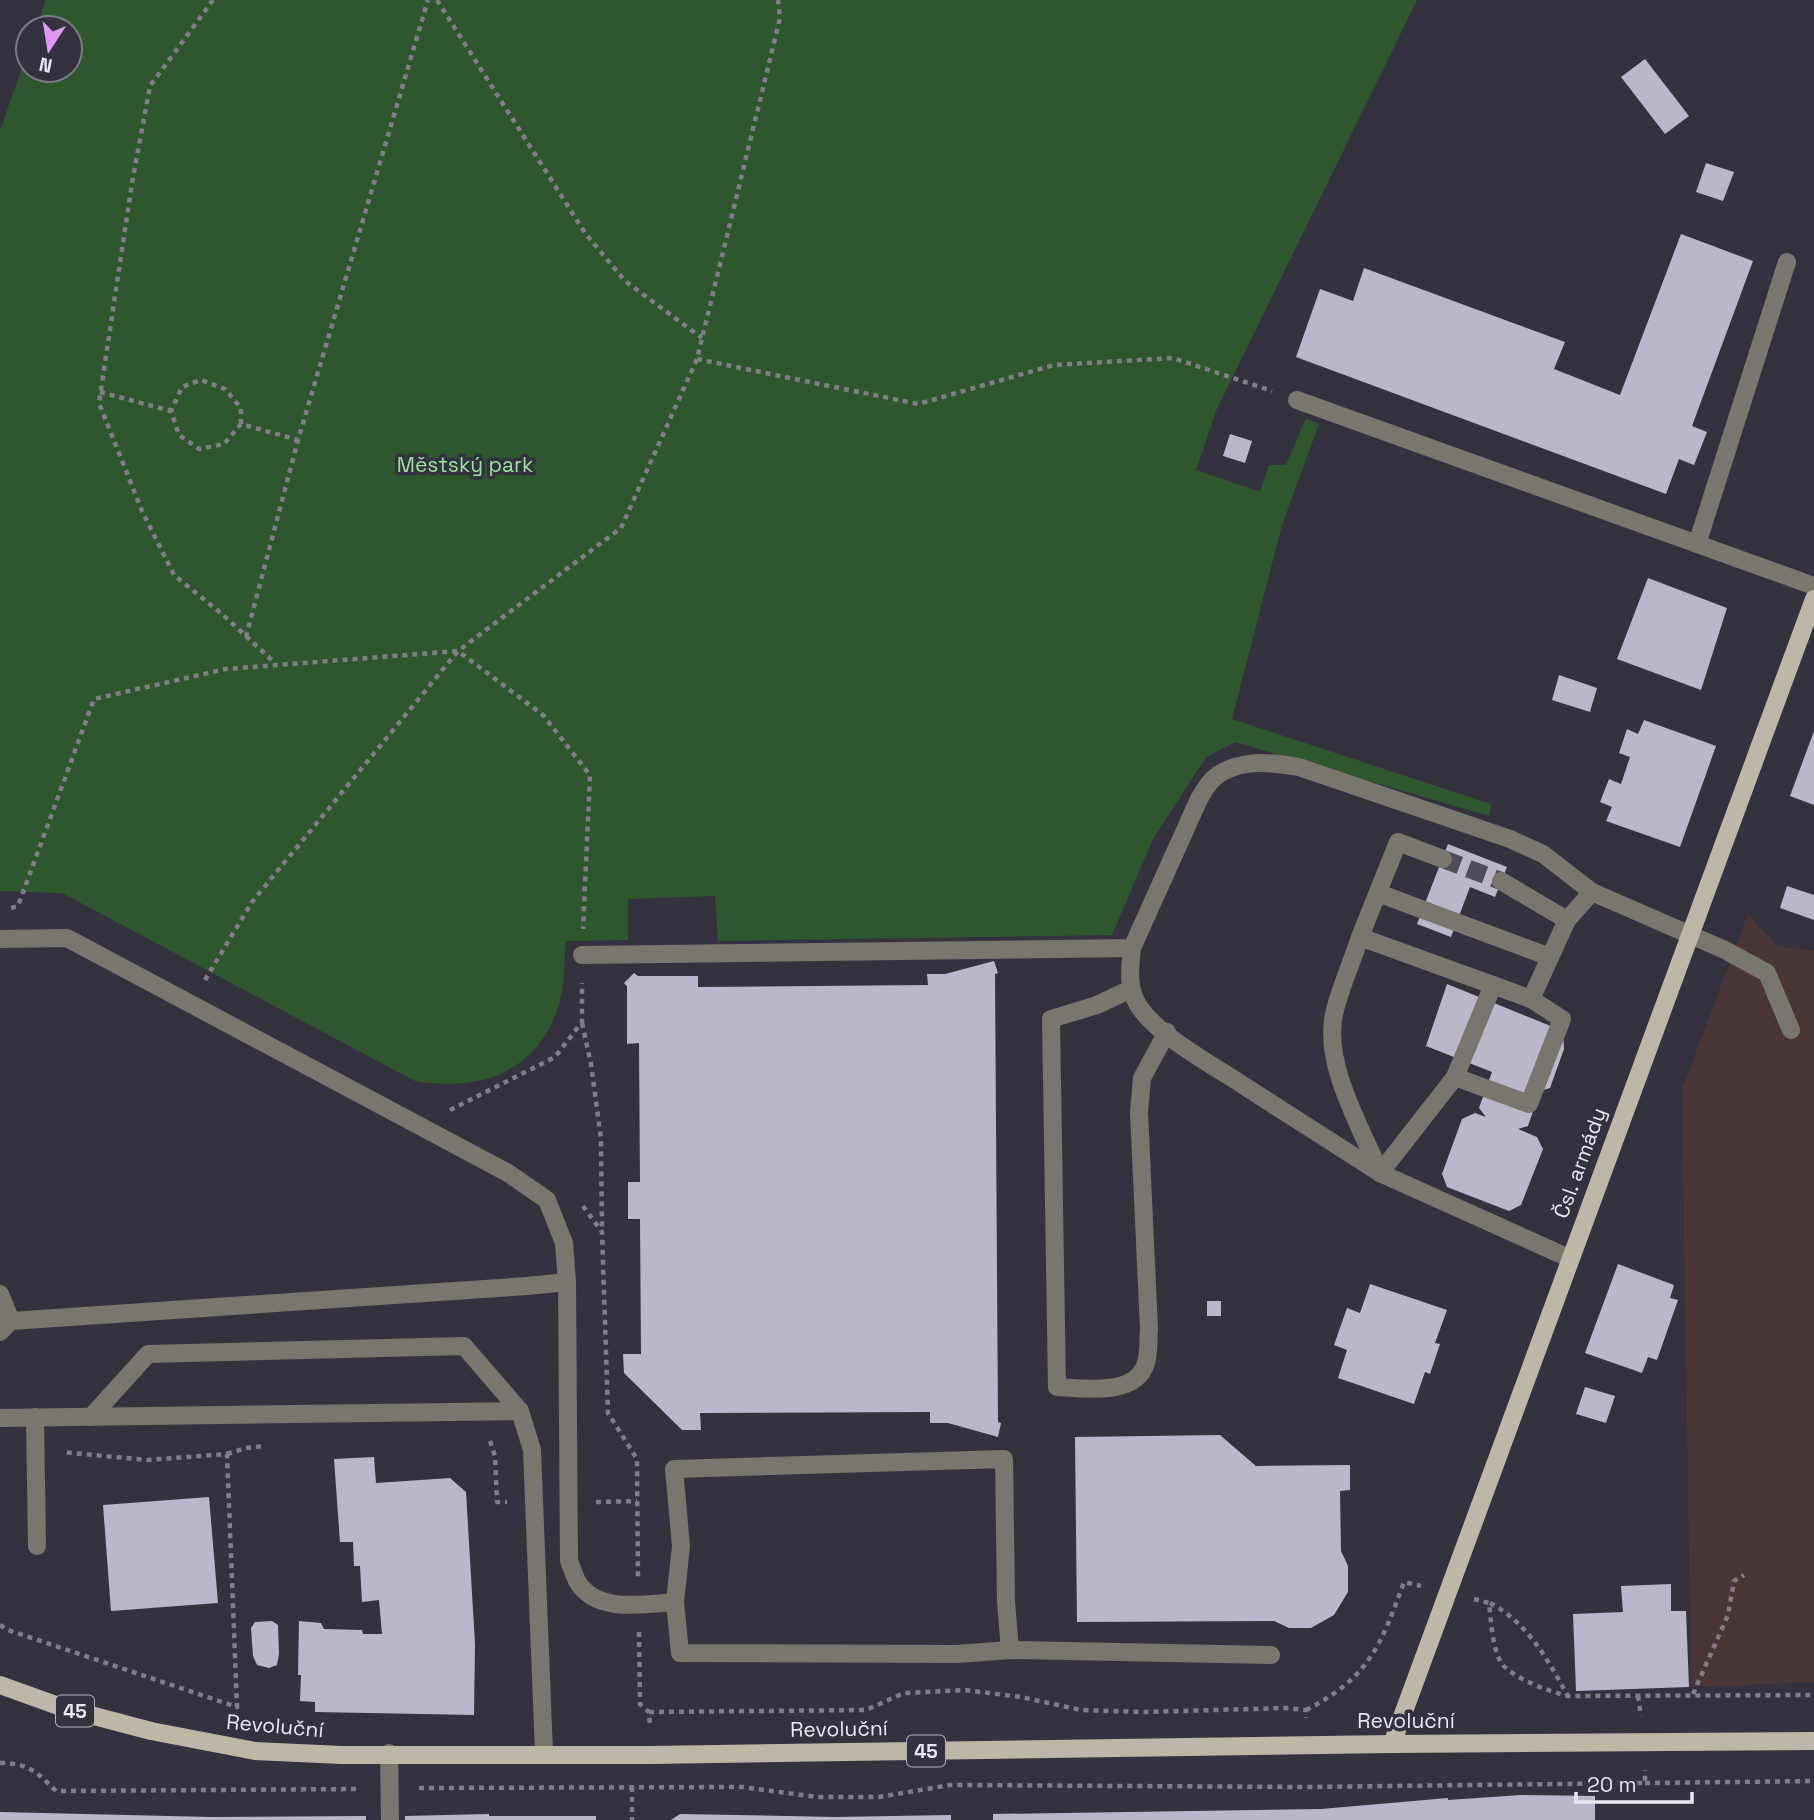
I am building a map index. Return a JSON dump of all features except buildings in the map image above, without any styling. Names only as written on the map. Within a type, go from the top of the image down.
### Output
[{"type":"main road","name":"Čsl. armády","points":[[1391,1744],[1814,599]]},
{"type":"main road","name":"Revoluční","points":[[0,1685],[64,1708],[151,1731],[255,1751],[341,1755],[651,1755],[1307,1745],[1814,1741]]},
{"type":"street","points":[[1697,544],[1787,262]]},
{"type":"street","points":[[1297,400],[1814,586]]},
{"type":"street","points":[[1569,1258],[1380,1172],[1191,1051],[1139,1007],[1131,989],[1129,970],[1132,948],[1199,799],[1213,780],[1231,768],[1251,764],[1277,763],[1299,767],[1510,839],[1543,854],[1592,892],[1689,934],[1767,973],[1791,1030]]},
{"type":"street","points":[[1380,1172],[1341,1080],[1332,1046],[1334,1015],[1360,937],[1398,842],[1443,859]]},
{"type":"street","points":[[1501,881],[1567,920]]},
{"type":"street","points":[[1531,999],[1567,920],[1592,892]]},
{"type":"street","points":[[1378,893],[1550,957]]},
{"type":"street","points":[[1360,937],[1531,999],[1562,1019],[1529,1104],[1455,1077]]},
{"type":"street","points":[[0,939],[67,938],[508,1173],[547,1200],[564,1243],[567,1282],[569,1560],[578,1582],[591,1596],[610,1604],[676,1602]]},
{"type":"street","points":[[582,955],[1132,948]]},
{"type":"street","points":[[1380,1172],[1455,1077],[1493,985]]},
{"type":"street","points":[[1131,989],[1097,1006],[1051,1019],[1057,1387],[1117,1387],[1136,1379],[1146,1364],[1149,1329],[1139,1112],[1142,1078],[1167,1032]]},
{"type":"street","points":[[0,1294],[6,1326],[74,1317],[567,1282]]},
{"type":"street","points":[[91,1417],[148,1354],[464,1346],[520,1411],[532,1450],[544,1753]]},
{"type":"street","points":[[0,1418],[520,1411]]},
{"type":"street","points":[[35,1417],[37,1546]]},
{"type":"street","points":[[1010,1650],[1006,1602],[1004,1459],[674,1469],[681,1546],[676,1602],[680,1653],[957,1654],[1010,1650],[1271,1655]]},
{"type":"street","points":[[389,1754],[390,1820]]},
{"type":"path","points":[[213,0],[150,86],[132,183],[99,403],[142,512],[174,575],[275,664]]},
{"type":"path","points":[[246,637],[298,440],[428,0]]},
{"type":"path","points":[[437,0],[585,233],[625,281],[702,338]]},
{"type":"path","points":[[205,980],[252,902],[458,651],[621,528],[696,359],[780,18],[778,0]]},
{"type":"path","points":[[696,359],[918,404],[1054,365],[1173,358],[1297,400]]},
{"type":"path","points":[[201,380],[225,389],[241,408],[240,424],[224,444],[199,449],[179,435],[171,411],[182,387],[201,380]]},
{"type":"path","points":[[100,392],[171,411]]},
{"type":"path","points":[[240,424],[298,440]]},
{"type":"path","points":[[0,911],[18,906],[94,699],[226,669],[458,651],[542,715],[590,775],[582,955],[582,1022],[591,1064],[601,1139],[602,1232]]},
{"type":"path","points":[[448,1111],[555,1057],[582,1022]]},
{"type":"path","points":[[478,1440],[489,1441],[495,1457],[497,1502],[535,1503]]},
{"type":"path","points":[[36,1448],[147,1460],[227,1454],[246,1448],[272,1446]]},
{"type":"path","points":[[0,1625],[8,1630],[237,1707],[227,1454]]},
{"type":"path","points":[[568,1502],[637,1501]]},
{"type":"path","points":[[1693,1694],[1728,1615],[1734,1581],[1744,1575]]},
{"type":"path","points":[[649,1712],[866,1710],[904,1693],[965,1690],[1021,1697],[1081,1710],[1306,1710],[1345,1685],[1370,1660],[1385,1634],[1404,1582],[1489,1603],[1508,1613],[1532,1636],[1568,1696]]},
{"type":"path","points":[[1489,1603],[1492,1634],[1502,1664],[1546,1690],[1568,1696],[1814,1695]]},
{"type":"path","points":[[1306,1710],[1307,1745]]},
{"type":"path","points":[[1645,1742],[1645,1783]]},
{"type":"path","points":[[0,1763],[24,1766],[36,1772],[56,1791],[742,1787],[817,1797],[879,1797],[950,1785],[1307,1787],[1814,1781]]},
{"type":"path","points":[[632,1787],[632,1820]]},
{"type":"shaded area","points":[[1748,914],[1777,946],[1814,951],[1814,1682],[1691,1687],[1682,1090]]},
{"type":"green space","name":"Městský park","points":[[46,0],[1417,0],[1216,411],[1196,470],[1260,492],[1269,465],[1286,465],[1306,418],[1319,424],[1282,525],[1232,719],[1491,804],[1489,816],[1235,742],[1206,757],[1153,839],[1112,935],[718,941],[715,896],[628,899],[628,940],[566,941],[560,1001],[551,1025],[538,1045],[523,1060],[505,1072],[463,1083],[415,1081],[62,893],[0,891],[0,130],[16,84],[84,84],[84,14],[41,14]]},
{"type":"tunnel","points":[[1443,859],[1501,881]]}]
